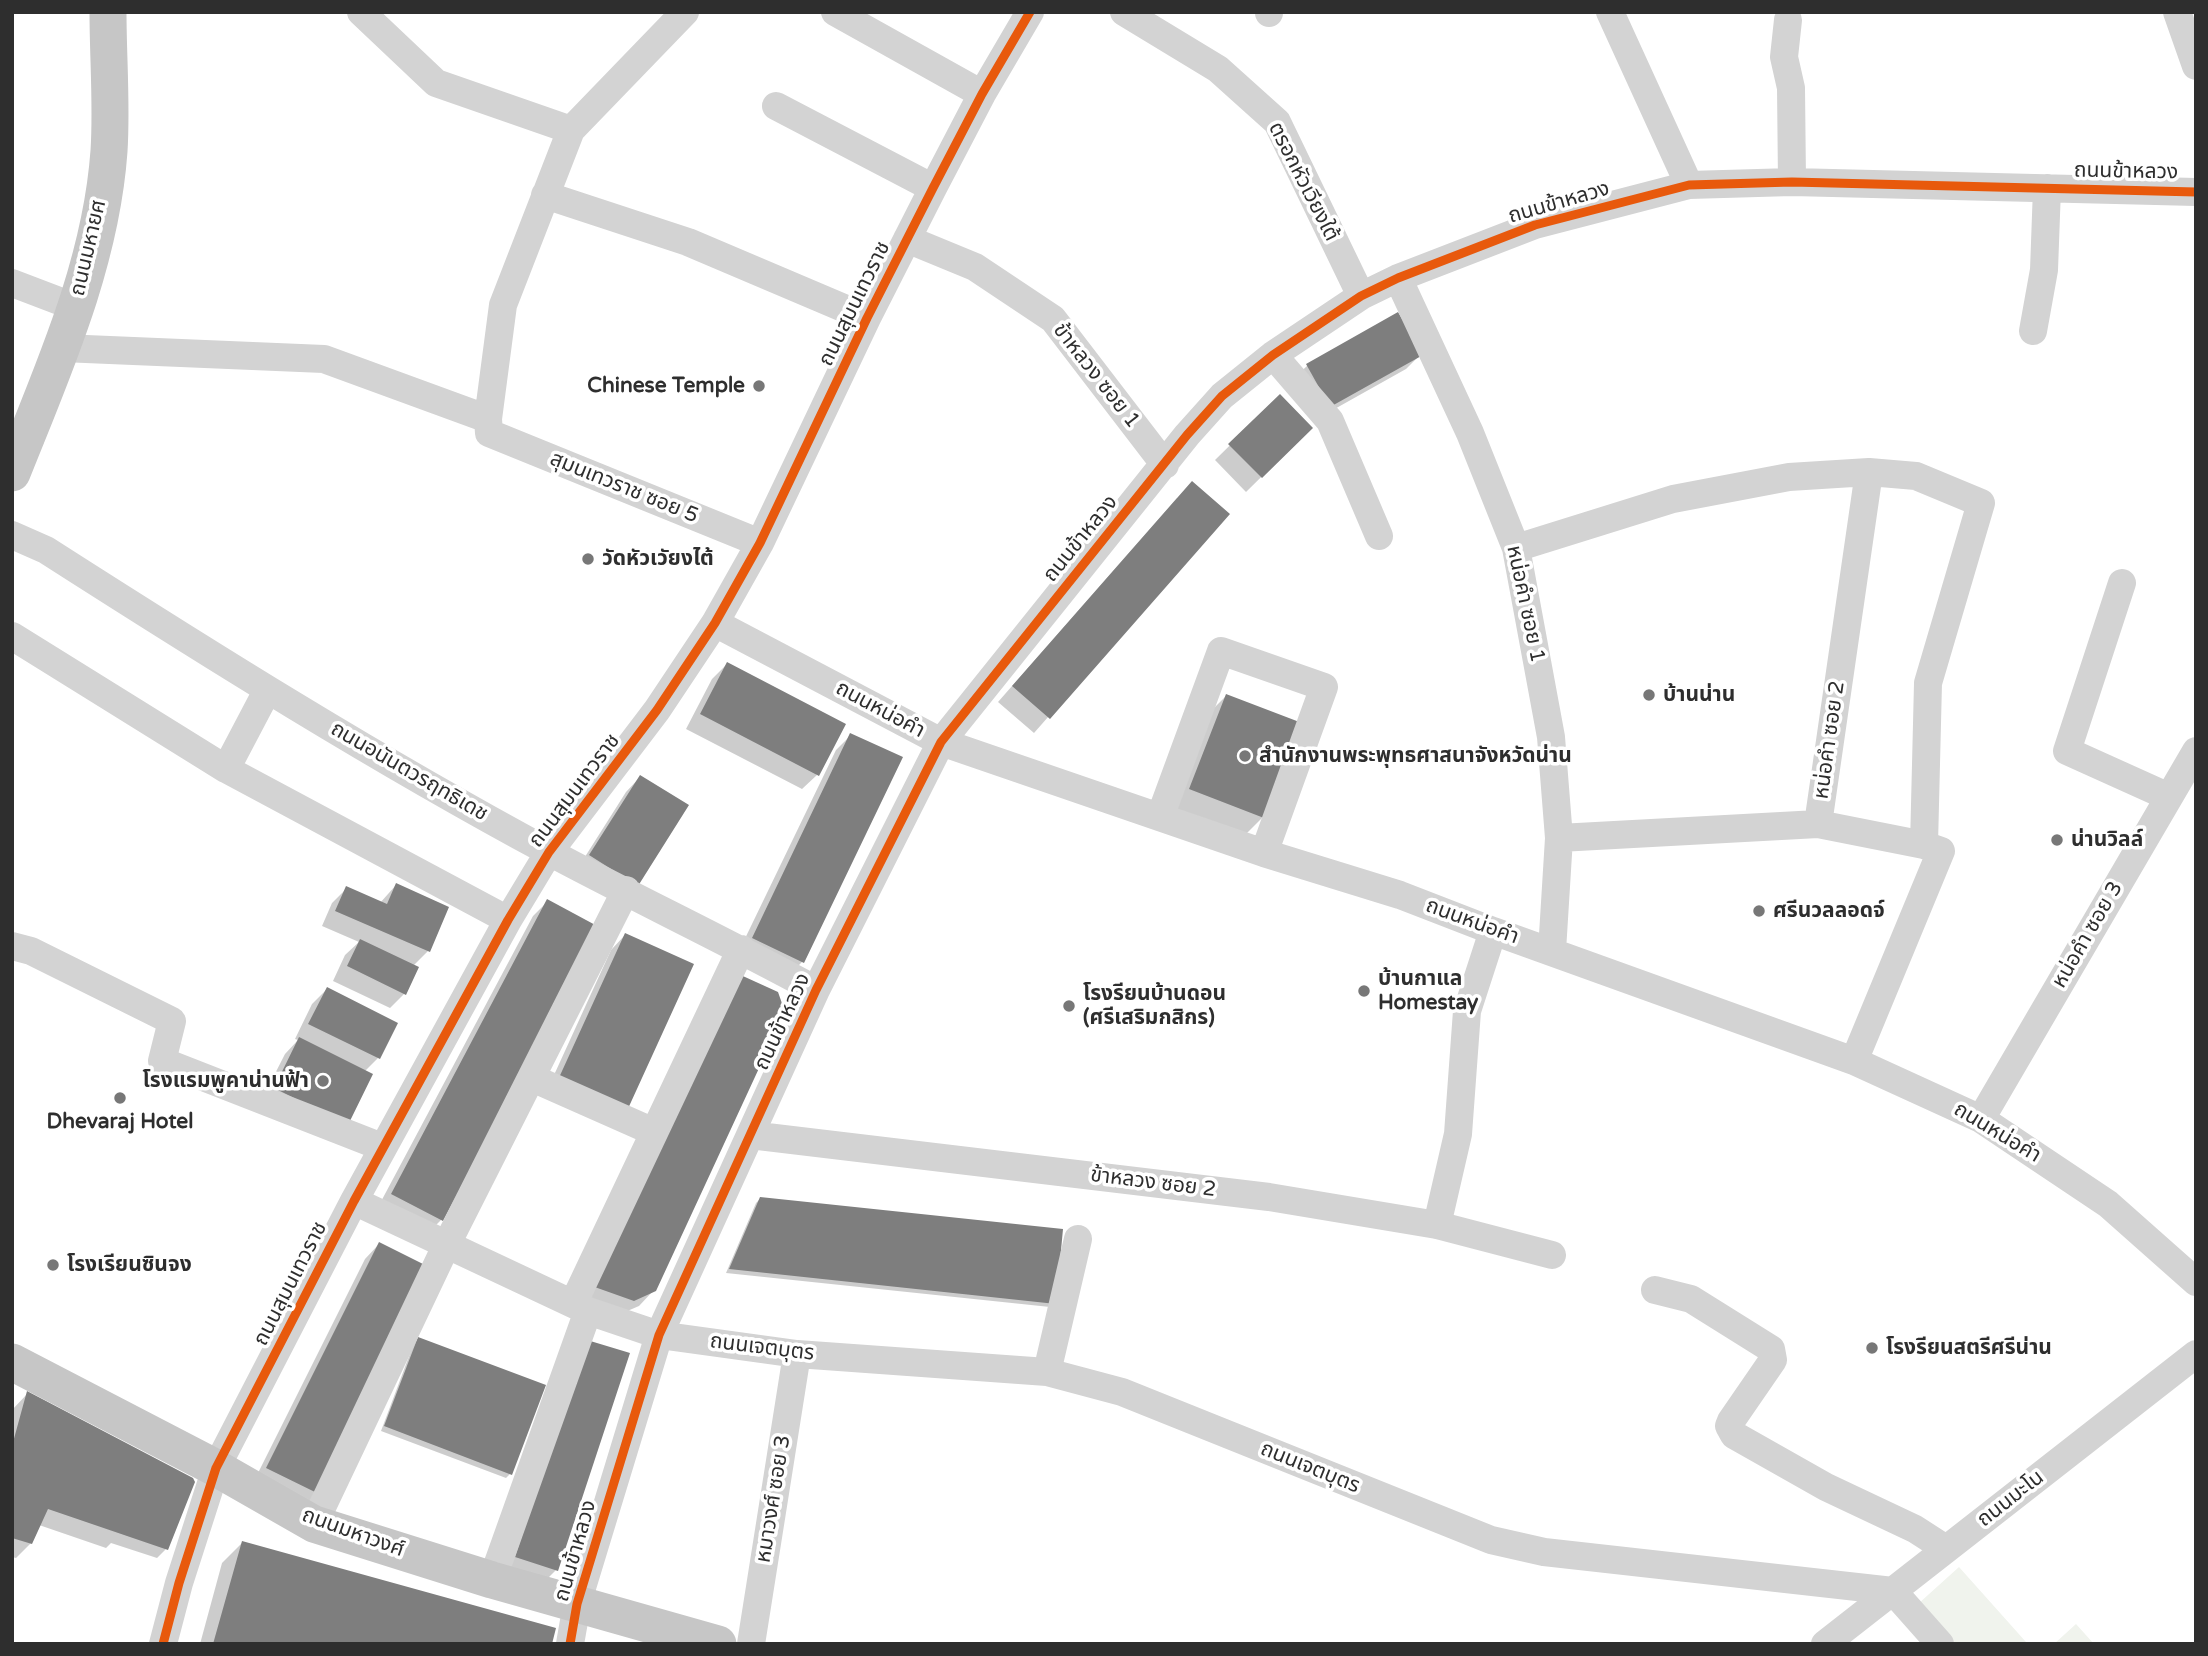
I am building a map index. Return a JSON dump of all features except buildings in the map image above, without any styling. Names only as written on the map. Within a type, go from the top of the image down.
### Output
[{"type":"main road","name":"ถนนมหายศ","points":[[12,473],[62,348],[96,236],[109,152],[108,12]]},
{"type":"main road","name":"ถนนมหาวงศ์","points":[[12,1362],[216,1468],[314,1524],[492,1580],[718,1644]]},
{"type":"street","points":[[361,12],[436,83],[571,130]]},
{"type":"street","points":[[488,426],[503,305],[571,130],[685,12]]},
{"type":"street","points":[[835,12],[982,94]]},
{"type":"street","name":"ถนนสุมนเทวราช","points":[[163,1644],[179,1583],[216,1468],[382,1147],[508,920],[549,852],[657,710],[715,623],[760,543],[867,318],[933,188],[982,94],[1030,12]]},
{"type":"street","points":[[1610,12],[1689,185]]},
{"type":"street","points":[[2177,12],[2196,66]]},
{"type":"street","name":"ตรอกหัวเวียงใต้","points":[[1125,13],[1218,69],[1277,122],[1361,296]]},
{"type":"street","points":[[1788,20],[1784,57],[1791,88],[1792,182]]},
{"type":"street","points":[[776,106],[933,188]]},
{"type":"street","name":"ถนนข้าหลวง","points":[[570,1644],[578,1604],[659,1335],[816,990],[941,742],[1222,396],[1273,355],[1361,296],[1398,278],[1535,225],[1689,185],[1792,182],[2196,192]]},
{"type":"street","points":[[2034,331],[2044,270],[2047,188]]},
{"type":"street","points":[[545,195],[688,243],[867,318]]},
{"type":"street","name":"ข้าหลวง ซอย 1","points":[[907,239],[975,267],[1054,320],[1165,465]]},
{"type":"street","name":"หน่อคำ ซอย 1","points":[[1398,278],[1470,433],[1516,548],[1551,737],[1559,838],[1552,951]]},
{"type":"street","points":[[12,283],[75,307]]},
{"type":"street","name":"สุมนเทวราช ซอย 5","points":[[62,348],[324,359],[760,543]]},
{"type":"street","points":[[1273,355],[1330,421],[1380,536]]},
{"type":"street","points":[[1516,548],[1674,499],[1789,477],[1869,472],[1916,476],[1981,503],[1928,683],[1924,845],[1941,851],[1854,1061]]},
{"type":"street","name":"หน่อคำ ซอย 2","points":[[1869,472],[1818,824],[1924,845]]},
{"type":"street","name":"ถนนอนันตวรฤทธิเดช","points":[[12,535],[46,550],[267,691],[549,852],[816,990]]},
{"type":"street","points":[[2122,583],[2067,751],[2169,797]]},
{"type":"street","name":"ถนนหน่อคำ","points":[[715,623],[941,742],[1264,853],[1400,895],[1854,1061],[1981,1119],[2108,1204],[2196,1282]]},
{"type":"street","points":[[12,636],[226,769],[508,920]]},
{"type":"street","points":[[1160,817],[1221,651],[1324,687],[1264,853]]},
{"type":"street","points":[[226,769],[267,691]]},
{"type":"street","name":"หน่อคำ ซอย 3","points":[[1981,1119],[2196,751]]},
{"type":"street","points":[[1559,838],[1818,824]]},
{"type":"street","points":[[314,1524],[446,1245],[626,890]]},
{"type":"street","points":[[1437,1225],[1458,1134],[1467,1011],[1493,931]]},
{"type":"street","points":[[12,946],[31,951],[172,1021],[162,1061],[382,1147]]},
{"type":"street","points":[[492,1580],[581,1308],[654,1132],[741,949]]},
{"type":"street","points":[[532,1078],[654,1132]]},
{"type":"street","name":"ข้าหลวง ซอย 2","points":[[750,1135],[1269,1197],[1437,1225],[1552,1255]]},
{"type":"street","name":"ถนนเจตบุตร","points":[[354,1201],[581,1308],[659,1335],[797,1354],[1047,1372],[1122,1392],[1491,1540],[1544,1552],[1893,1591]]},
{"type":"street","points":[[1047,1372],[1078,1239]]},
{"type":"street","points":[[1655,1290],[1691,1299],[1771,1349],[1773,1360],[1731,1421],[1729,1426],[1734,1435],[1826,1487],[1915,1529],[1946,1549]]},
{"type":"street","name":"หมาวงศ์ ซอย 3","points":[[751,1644],[797,1354]]},
{"type":"street","name":"ถนนมะโน","points":[[1825,1644],[2196,1354]]},
{"type":"street","points":[[1893,1591],[1940,1644]]},
{"type":"shaded area","points":[[1959,1567],[2026,1642],[1953,1644],[1918,1604]]},
{"type":"shaded area","points":[[2076,1624],[2094,1644],[2054,1644]]},
{"type":"cycle path","points":[[163,1644],[179,1583],[216,1468],[354,1201],[508,920],[549,852],[657,710],[715,623],[760,543],[867,318],[933,188],[982,94],[1030,12]]},
{"type":"cycle path","points":[[570,1644],[577,1604],[659,1335],[816,990],[941,742],[1187,435],[1222,396],[1273,355],[1361,296],[1398,278],[1535,225],[1689,185],[1792,182],[2196,192]]},
{"type":"place","name":"Chinese Temple","points":[[759,386]]},
{"type":"place","name":"วัดหัวเวัยงไต้","points":[[588,559]]},
{"type":"place","name":"บ้านน่าน","points":[[1649,695]]},
{"type":"place","name":"สำนักงานพระพุทธศาสนาจังหวัดน่าน","points":[[1245,756]]},
{"type":"place","name":"น่านวิลล์","points":[[2057,840]]},
{"type":"place","name":"ศรีนวลลอดจ์","points":[[1759,911]]},
{"type":"place","name":"บ้านกาแล Homestay","points":[[1364,991]]},
{"type":"place","name":"โรงรียนบ้านดอน (ศรีเสริมกสิกร)","points":[[1069,1006]]},
{"type":"place","name":"โรงแรมพูคาน่านฟ้า","points":[[323,1081]]},
{"type":"place","name":"Dhevaraj Hotel","points":[[120,1098]]},
{"type":"place","name":"โรงเรียนซินจง","points":[[53,1265]]},
{"type":"place","name":"โรงรียนสตรีศรีน่าน","points":[[1872,1348]]}]
